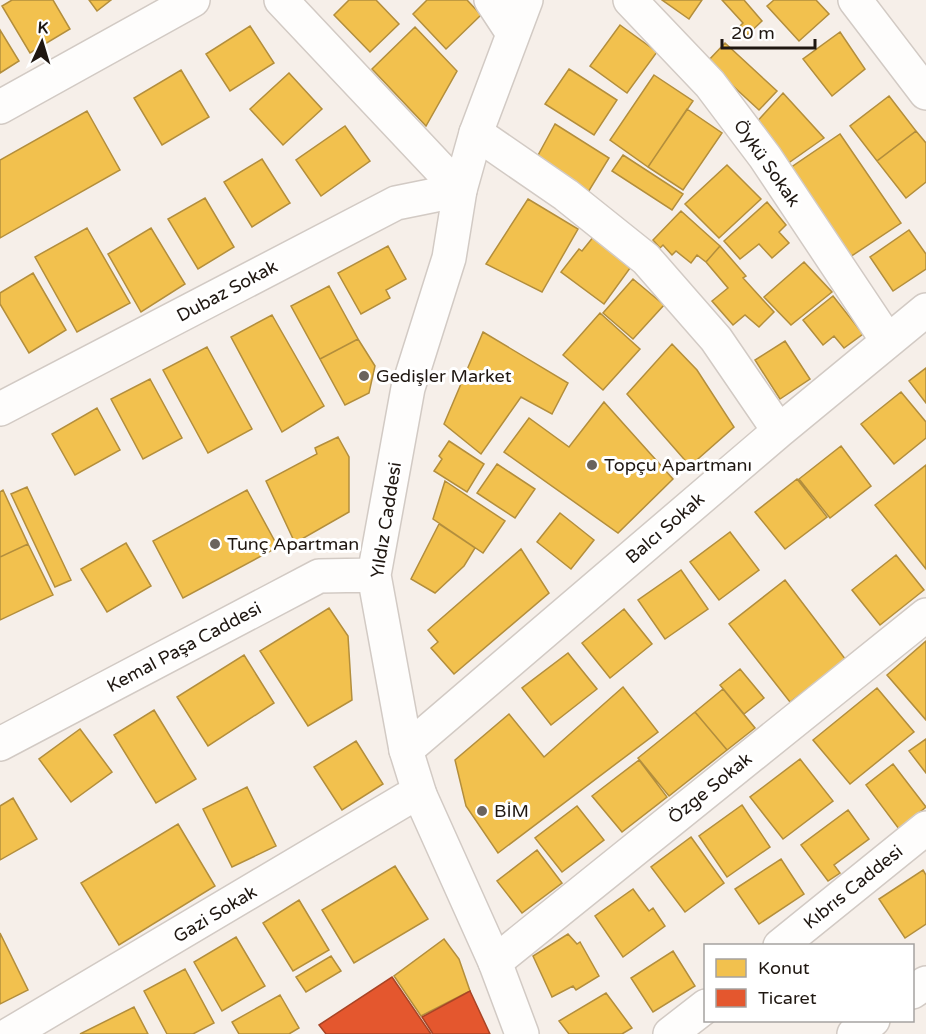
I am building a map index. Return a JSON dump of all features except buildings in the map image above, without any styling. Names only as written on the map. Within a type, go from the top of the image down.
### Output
[{"type":"street","points":[[0,107],[193,0]]},
{"type":"street","points":[[281,0],[460,190]]},
{"type":"street","points":[[491,0],[512,32]]},
{"type":"street","name":"Yıldız Caddesi","points":[[522,1034],[495,962],[420,795],[406,750],[374,575],[408,388],[449,258],[460,190],[476,133],[512,32],[526,0]]},
{"type":"street","name":"Öykü Sokak","points":[[630,0],[711,84],[765,157],[887,340]]},
{"type":"street","points":[[855,0],[926,93]]},
{"type":"street","points":[[476,133],[566,195],[646,259],[716,339],[779,431]]},
{"type":"street","name":"Dubaz Sokak","points":[[0,409],[396,203],[460,190]]},
{"type":"street","name":"Balcı Sokak","points":[[406,750],[779,431],[926,310]]},
{"type":"street","name":"Kemal Paşa Caddesi","points":[[0,744],[319,576],[374,575]]},
{"type":"street","name":"Özge Sokak","points":[[495,962],[926,615]]},
{"type":"street","name":"Gazi Sokak","points":[[10,1034],[396,806],[420,795]]},
{"type":"street","name":"Kıbrıs Caddesi","points":[[781,944],[926,828]]},
{"type":"street","points":[[670,1034],[704,1006]]},
{"type":"street","points":[[854,1034],[870,1022]]},
{"type":"place","name":"Gedişler Market","points":[[364,376]]},
{"type":"place","name":"Topçu Apartmanı","points":[[592,465]]},
{"type":"place","name":"Tunç Apartman","points":[[215,544]]},
{"type":"place","name":"BİM","points":[[482,811]]}]
